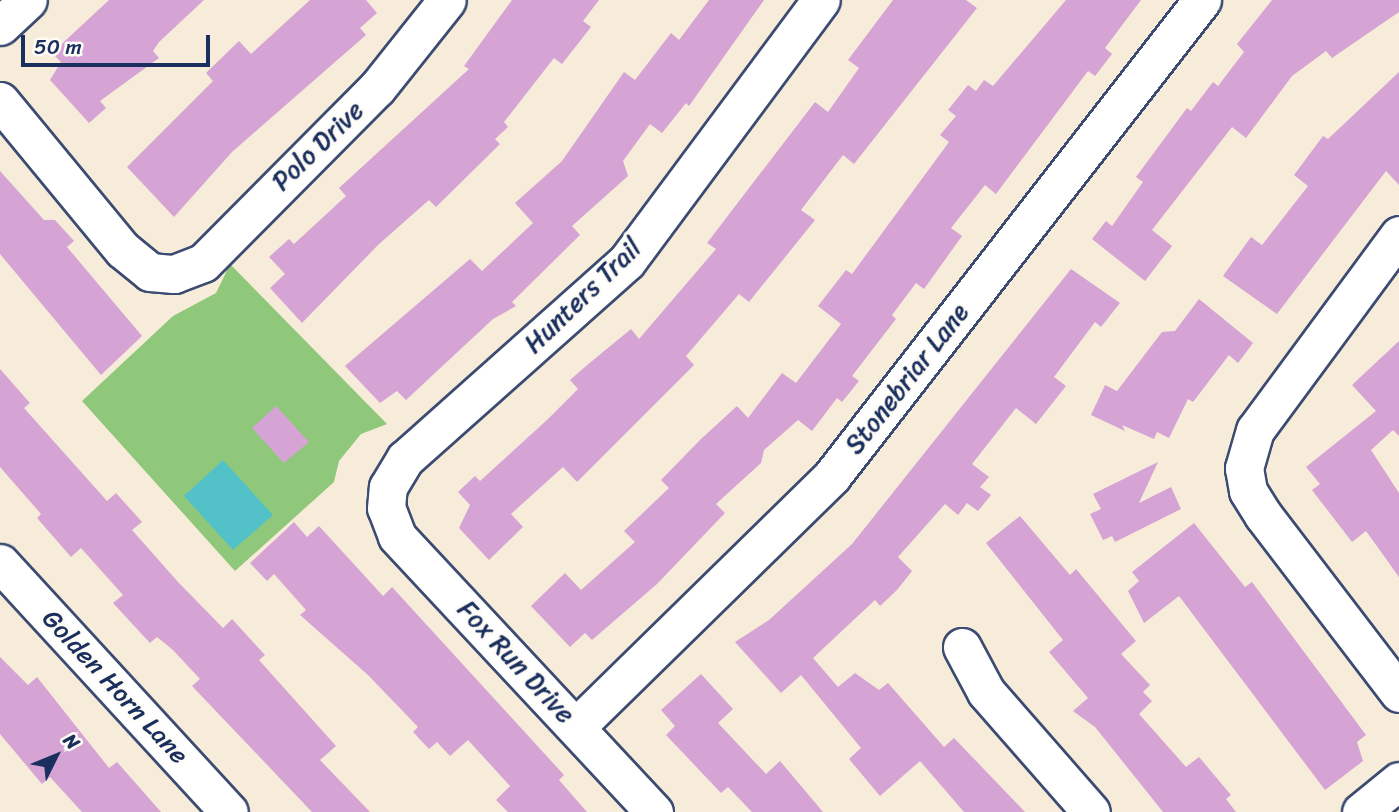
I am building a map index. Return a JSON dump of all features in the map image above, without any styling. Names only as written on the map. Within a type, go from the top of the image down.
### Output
[{"type":"street","points":[[0,26],[28,0]]},
{"type":"street","name":"Polo Drive","points":[[0,101],[123,250],[150,272],[174,274],[204,262],[377,88],[447,0]]},
{"type":"street","name":"Hunters Trail","points":[[386,508],[388,487],[405,459],[627,261],[821,0]]},
{"type":"street","name":"Stonebriar Lane","points":[[576,727],[832,476],[1202,0]]},
{"type":"street","points":[[1399,236],[1255,430],[1244,468],[1248,491],[1263,515],[1399,693]]},
{"type":"street","name":"Fox Run Drive","points":[[386,508],[397,536],[654,812]]},
{"type":"street","name":"Golden Horn Lane","points":[[0,563],[229,812]]},
{"type":"street","points":[[962,647],[986,692],[1091,812]]},
{"type":"street","points":[[1361,812],[1399,780]]},
{"type":"green space","points":[[230,264],[387,424],[361,434],[339,461],[334,482],[235,571],[82,401],[173,316],[216,293]]},
{"type":"water","points":[[223,460],[273,515],[233,550],[184,496]]},
{"type":"building","points":[[109,0],[204,0],[159,42],[153,51],[159,58],[100,101],[106,108],[89,123],[50,80],[61,62],[52,53]]},
{"type":"building","points":[[310,0],[366,0],[377,13],[360,28],[366,35],[232,152],[174,217],[127,167],[213,81],[206,73],[239,41],[251,54]]},
{"type":"building","points":[[512,0],[599,0],[583,21],[591,27],[562,64],[554,58],[504,122],[508,127],[495,139],[500,144],[436,207],[429,200],[378,245],[302,323],[270,288],[285,274],[269,257],[289,239],[294,244],[346,196],[339,188],[469,69],[464,66]]},
{"type":"building","points":[[709,0],[764,0],[689,106],[686,103],[662,133],[650,124],[623,161],[628,176],[572,226],[580,235],[512,302],[516,306],[493,319],[406,400],[397,391],[380,403],[345,366],[470,259],[482,271],[533,223],[515,203],[562,161],[624,72],[635,80],[671,33],[679,40]]},
{"type":"building","points":[[893,0],[966,0],[977,8],[854,164],[843,155],[801,210],[815,220],[749,302],[739,294],[686,356],[694,365],[577,482],[563,467],[511,514],[523,527],[489,560],[459,528],[470,505],[458,492],[475,476],[480,481],[548,419],[578,389],[570,380],[586,366],[631,329],[639,339],[716,249],[707,243],[815,102],[828,112],[859,68],[848,60]]},
{"type":"building","points":[[1066,0],[1141,0],[1105,48],[1112,54],[1095,76],[1088,71],[996,194],[985,185],[951,228],[962,236],[924,289],[916,283],[892,315],[896,319],[852,376],[859,381],[842,402],[837,398],[812,431],[798,420],[764,450],[761,463],[716,504],[725,513],[657,584],[592,640],[585,633],[570,647],[531,606],[565,573],[581,590],[635,542],[624,531],[669,488],[661,480],[737,406],[748,418],[782,373],[796,383],[841,324],[818,306],[846,270],[852,274],[949,142],[940,135],[956,116],[948,110],[968,85],[976,91],[984,80],[993,86]]},
{"type":"building","points":[[1272,0],[1399,0],[1399,12],[1332,58],[1326,51],[1292,76],[1246,138],[1232,127],[1152,230],[1172,246],[1145,281],[1092,239],[1106,221],[1112,226],[1143,182],[1136,177],[1187,108],[1191,111],[1213,82],[1218,86],[1244,52],[1237,44]]},
{"type":"building","points":[[1399,72],[1399,185],[1386,171],[1277,314],[1223,276],[1251,237],[1262,245],[1308,186],[1294,175],[1323,136],[1328,139]]},
{"type":"building","points":[[0,171],[44,220],[55,220],[74,241],[67,247],[142,336],[101,375],[0,254]]},
{"type":"building","points":[[1071,269],[1120,303],[1101,327],[1095,322],[1054,377],[1066,386],[1036,424],[1016,408],[972,464],[989,477],[980,487],[991,495],[978,511],[967,503],[958,515],[945,504],[898,557],[912,571],[897,590],[880,606],[875,600],[813,658],[838,687],[855,673],[879,690],[888,683],[944,747],[954,738],[1025,812],[964,812],[920,761],[880,796],[849,759],[861,748],[801,675],[781,693],[735,642],[769,620],[852,544]]},
{"type":"building","points":[[1199,299],[1253,343],[1238,363],[1229,355],[1193,402],[1188,399],[1169,438],[1157,432],[1154,439],[1122,425],[1125,431],[1091,415],[1105,385],[1117,391],[1162,332],[1175,331]]},
{"type":"building","points":[[1399,341],[1399,436],[1393,430],[1371,450],[1399,493],[1399,577],[1366,531],[1352,542],[1312,490],[1320,484],[1306,467],[1376,411],[1352,385]]},
{"type":"building","points":[[0,369],[30,403],[24,408],[107,501],[116,493],[142,522],[132,530],[178,582],[223,628],[232,619],[265,655],[259,660],[336,746],[320,760],[370,812],[312,812],[192,686],[200,679],[173,650],[157,637],[150,643],[113,603],[123,595],[81,548],[71,557],[37,518],[41,514],[0,467]]},
{"type":"building","points":[[276,406],[309,442],[284,463],[252,428]]},
{"type":"building","points":[[1158,462],[1139,503],[1171,487],[1181,509],[1115,542],[1112,536],[1103,540],[1090,514],[1101,509],[1093,494]]},
{"type":"building","points":[[1020,516],[1070,575],[1076,569],[1136,641],[1121,654],[1150,685],[1143,692],[1152,701],[1139,714],[1186,767],[1199,757],[1231,795],[1226,799],[1236,812],[1163,812],[1095,727],[1073,711],[1088,698],[1049,652],[1063,640],[986,543]]},
{"type":"building","points":[[294,522],[307,537],[319,526],[383,596],[392,587],[564,775],[559,780],[587,812],[508,812],[496,800],[510,786],[468,740],[450,756],[437,742],[429,749],[413,732],[418,727],[368,675],[300,615],[306,610],[274,574],[267,581],[250,563]]},
{"type":"building","points":[[1194,523],[1245,587],[1252,582],[1366,735],[1357,742],[1363,761],[1325,790],[1179,596],[1144,623],[1128,591],[1139,581],[1132,572]]},
{"type":"building","points":[[0,657],[28,685],[37,677],[109,768],[117,762],[161,812],[82,812],[50,777],[42,784],[0,734]]},
{"type":"building","points":[[701,674],[733,709],[718,723],[766,774],[780,761],[823,812],[752,812],[728,787],[721,793],[666,735],[675,726],[661,710]]}]
